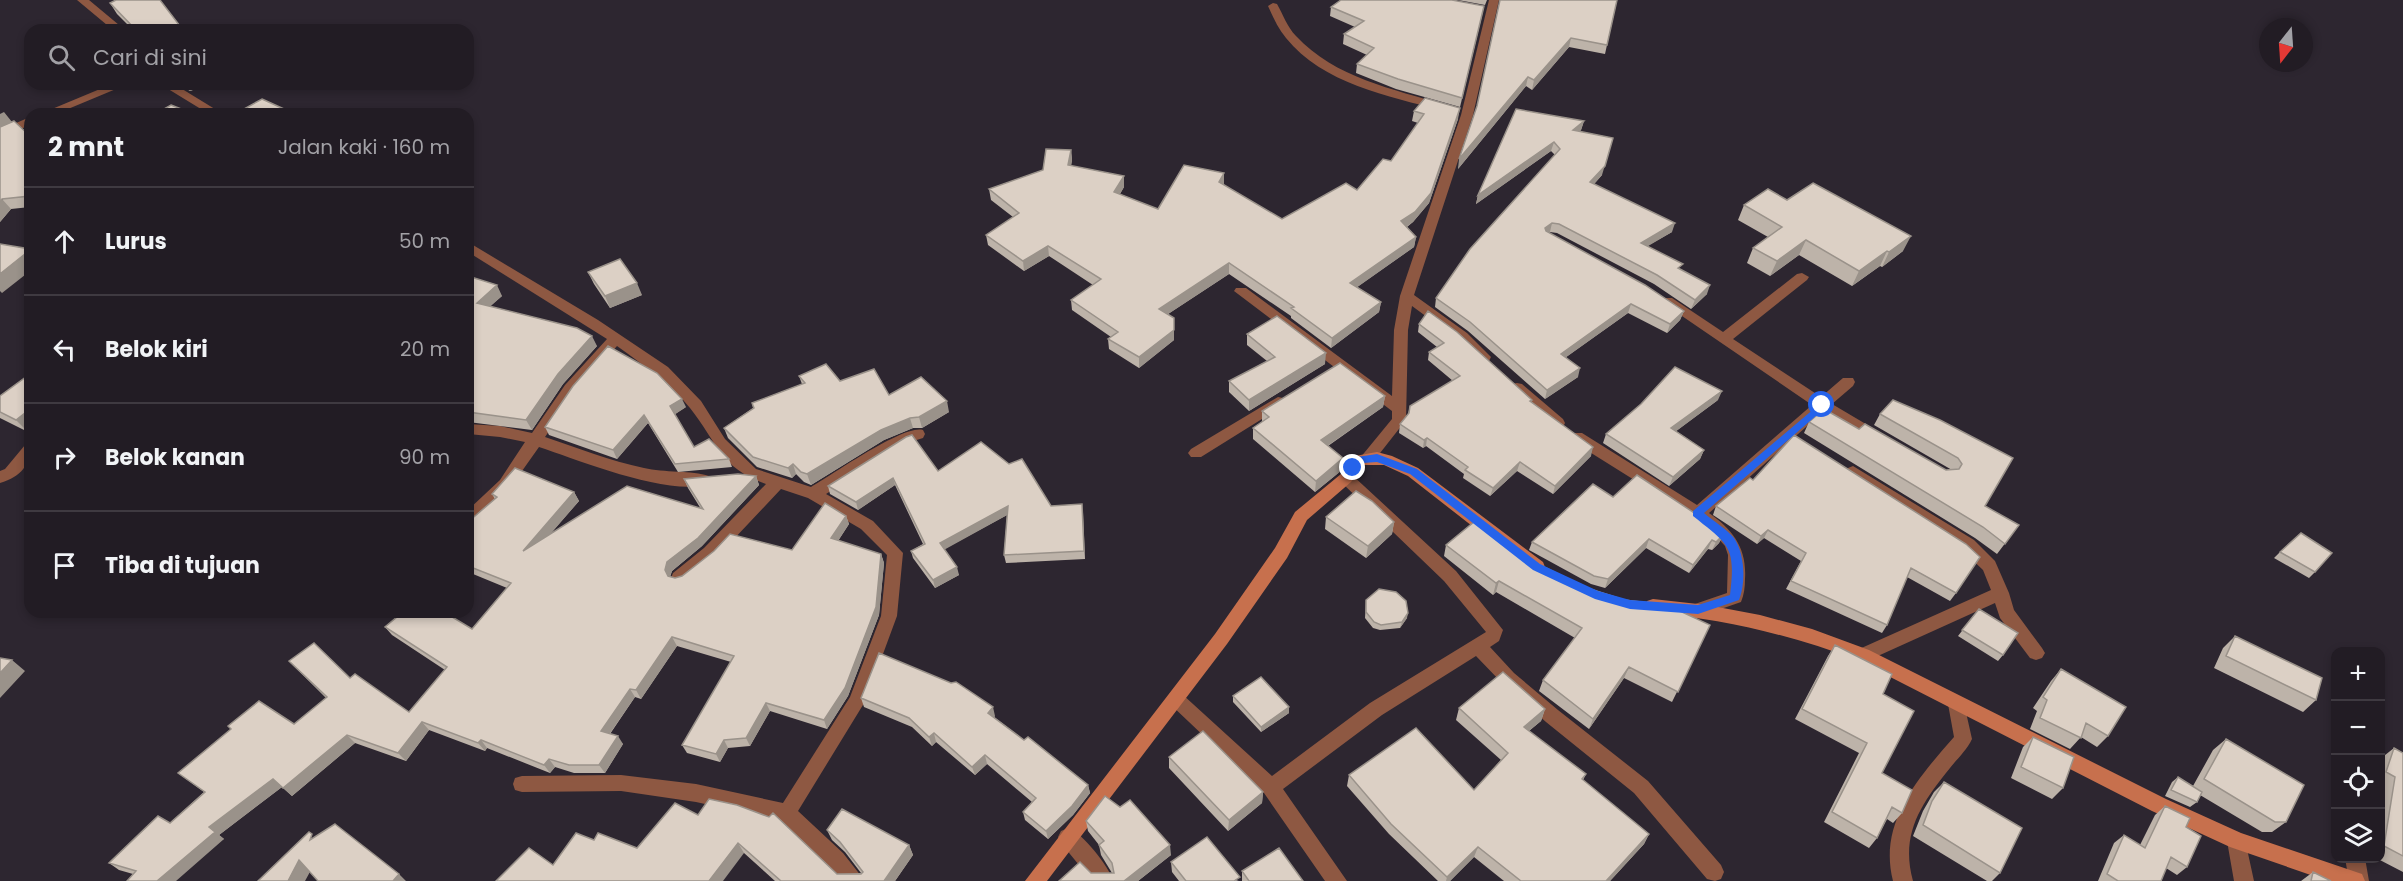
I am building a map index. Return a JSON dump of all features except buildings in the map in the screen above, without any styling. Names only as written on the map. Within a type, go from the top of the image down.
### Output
[{"type":"street","points":[[82,0],[112,24]]},
{"type":"street","points":[[1273,6],[1292,38],[1313,57],[1339,74],[1467,115]]},
{"type":"street","points":[[1368,458],[1399,420],[1401,330],[1407,296],[1467,115],[1489,7]]},
{"type":"street","points":[[61,108],[107,90]]},
{"type":"street","points":[[176,90],[207,108]]},
{"type":"street","points":[[0,134],[24,124]]},
{"type":"street","points":[[474,250],[663,371],[696,405],[720,443],[751,473]]},
{"type":"street","points":[[1725,339],[1802,278]]},
{"type":"street","points":[[1241,291],[1334,367],[1398,408]]},
{"type":"street","points":[[1657,295],[1822,405],[1885,442]]},
{"type":"street","points":[[1407,296],[1462,336],[1567,430],[1697,514],[1730,540],[1735,552],[1738,574],[1735,597],[1698,610]]},
{"type":"street","points":[[474,514],[505,484],[570,389],[615,339]]},
{"type":"street","points":[[1697,514],[1848,382]]},
{"type":"street","points":[[1196,453],[1291,394]]},
{"type":"street","points":[[474,430],[535,438],[594,460],[667,479],[702,480],[751,473],[813,495],[867,525],[895,553],[889,616],[857,700],[788,813]]},
{"type":"street","points":[[1789,433],[1808,445]]},
{"type":"street","points":[[813,495],[902,438],[918,434]]},
{"type":"street","points":[[0,477],[10,473],[24,456]]},
{"type":"street","points":[[1035,881],[1176,699],[1281,553],[1301,516],[1346,478],[1360,460],[1368,458],[1387,460],[1413,471],[1537,567],[1554,576]]},
{"type":"street","points":[[1838,463],[1968,545],[1989,566],[2001,593],[2006,613],[2036,653]]},
{"type":"street","points":[[1271,787],[1376,709],[1478,646],[1492,636],[1495,630],[1450,576],[1346,478]]},
{"type":"street","points":[[679,578],[710,553],[778,482]]},
{"type":"street","points":[[1863,655],[2001,593]]},
{"type":"street","points":[[1630,604],[1698,610],[1773,625],[1824,639],[1863,655],[1957,704],[2237,841],[2357,881],[2355,863]]},
{"type":"street","points":[[1478,646],[1508,678],[1641,787],[1714,872]]},
{"type":"street","points":[[1176,699],[1271,787],[1337,881]]},
{"type":"street","points":[[1902,881],[1897,854],[1899,833],[1919,795],[1963,739],[1957,704]]},
{"type":"street","points":[[522,784],[621,783],[696,793],[788,813],[836,859],[855,881]]},
{"type":"street","points":[[1068,837],[1089,859],[1104,881]]},
{"type":"street","points":[[2237,841],[2244,881]]},
{"type":"route","points":[[1353,468],[1360,460],[1377,458],[1413,471],[1537,567],[1595,594],[1630,604],[1698,610],[1735,597],[1738,574],[1735,552],[1730,540],[1697,514],[1822,405]]}]
